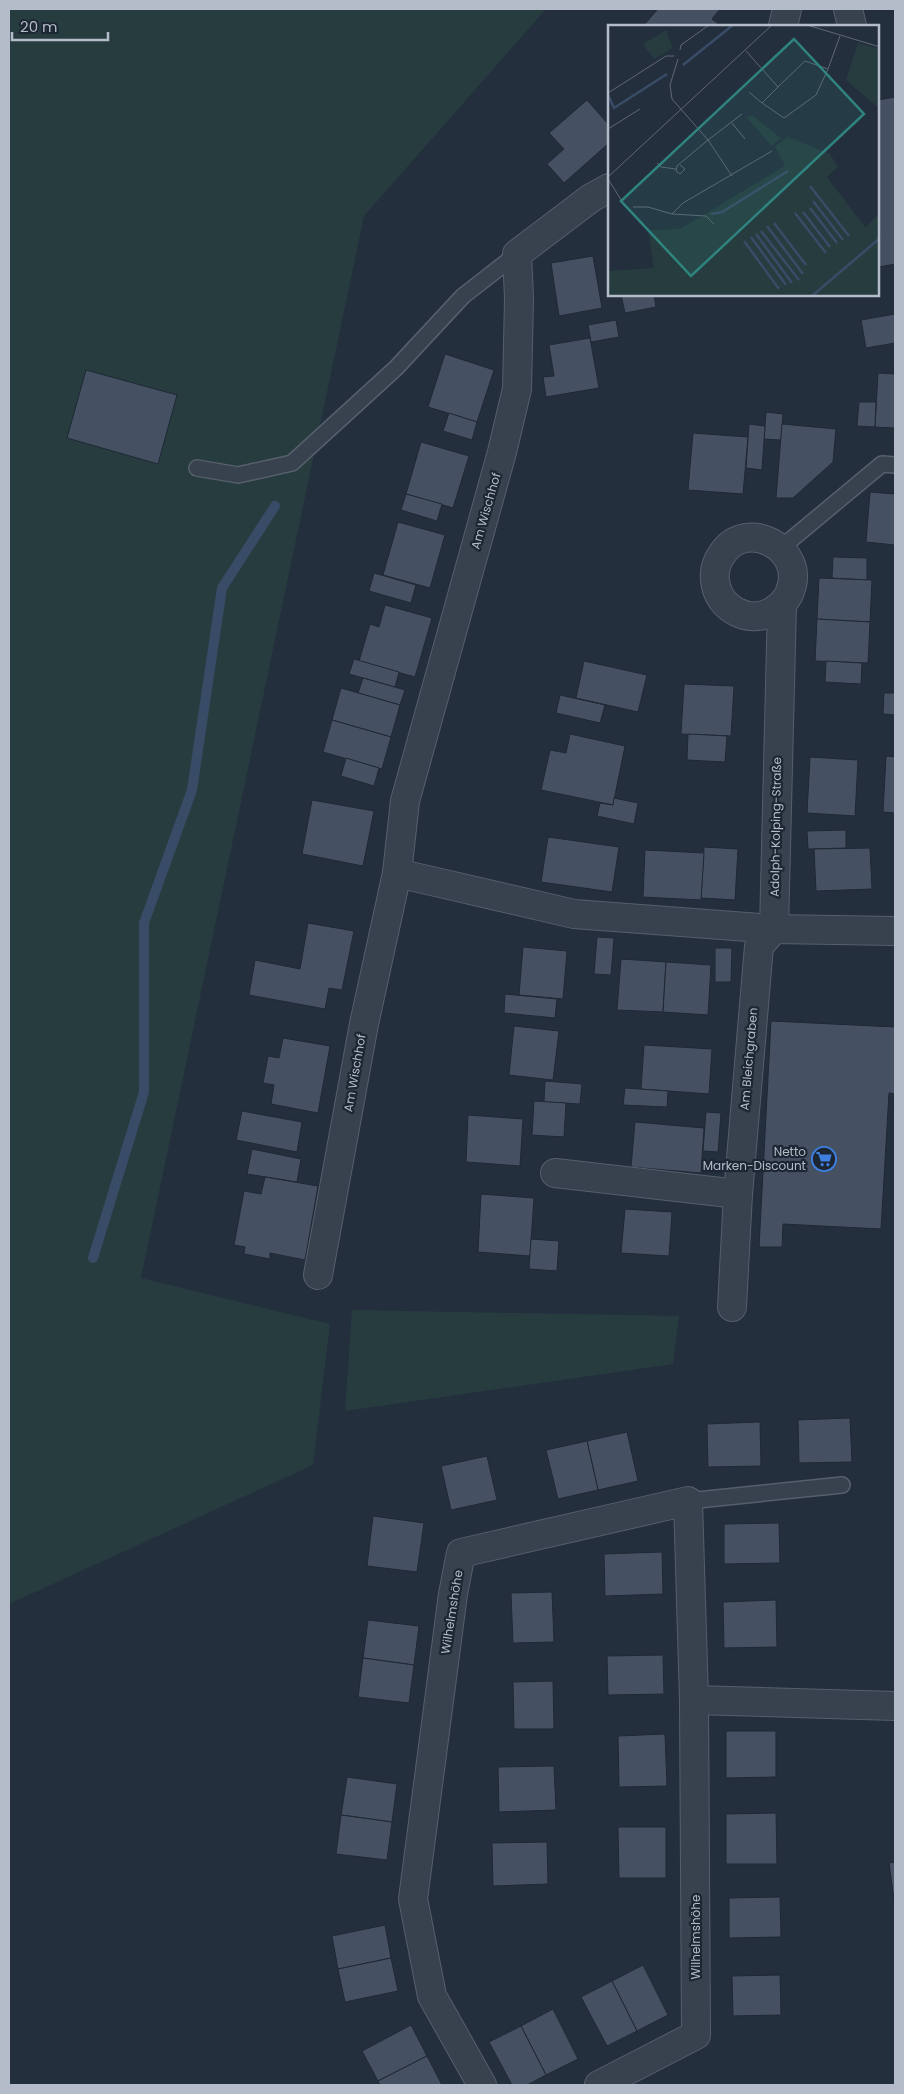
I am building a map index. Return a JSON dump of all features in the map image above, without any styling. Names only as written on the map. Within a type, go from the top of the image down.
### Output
[{"type":"street","points":[[783,25],[787,9]]},
{"type":"street","points":[[848,9],[852,25]]},
{"type":"street","points":[[518,254],[591,198],[608,189]]},
{"type":"street","name":"Am Wischhof","points":[[318,1276],[364,1024],[397,873],[405,801],[502,452],[516,389],[519,298],[518,254]]},
{"type":"street","points":[[781,548],[768,540],[760,538],[752,537],[738,540],[725,549],[716,562],[714,578],[717,593],[726,605],[739,614],[754,616],[769,613],[782,604]]},
{"type":"street","name":"Adolph-Kolping-Straße","points":[[774,929],[782,604],[790,591],[793,576],[790,561],[781,548]]},
{"type":"street","points":[[397,873],[574,914],[774,929],[895,931]]},
{"type":"street","name":"Am Bleichgraben","points":[[732,1307],[738,1194],[759,946],[774,929]]},
{"type":"street","points":[[555,1173],[738,1194]]},
{"type":"street","name":"Wilhelmshöhe","points":[[482,2085],[432,1996],[412,1898],[453,1594],[461,1553],[688,1501],[694,1700],[696,2035],[599,2085]]},
{"type":"street","points":[[694,1700],[895,1706]]},
{"type":"lane","points":[[197,468],[238,475],[292,463],[396,368],[463,296],[518,254]]},
{"type":"lane","points":[[781,548],[882,464],[895,465]]},
{"type":"lane","points":[[688,1501],[842,1485]]},
{"type":"green space","points":[[9,9],[546,9],[364,216],[141,1278],[330,1324],[313,1465],[9,1604]]},
{"type":"green space","points":[[352,1310],[679,1316],[673,1364],[345,1411]]},
{"type":"building","points":[[658,9],[720,9],[712,19],[720,25],[644,25]]},
{"type":"building","points":[[895,97],[895,264],[879,267],[879,100]]},
{"type":"building","points":[[587,100],[608,124],[608,144],[564,183],[547,164],[564,149],[549,133]]},
{"type":"building","points":[[593,256],[602,308],[559,316],[551,263]]},
{"type":"building","points":[[621,296],[654,296],[656,307],[625,313]]},
{"type":"building","points":[[895,314],[895,343],[866,348],[861,320]]},
{"type":"building","points":[[616,320],[619,337],[591,342],[588,325]]},
{"type":"building","points":[[590,338],[599,388],[546,397],[543,377],[554,376],[549,345]]},
{"type":"building","points":[[445,354],[494,370],[477,422],[428,407]]},
{"type":"building","points":[[86,370],[177,395],[158,464],[67,438]]},
{"type":"building","points":[[878,373],[895,374],[895,428],[875,427]]},
{"type":"building","points":[[859,402],[876,402],[875,427],[857,426]]},
{"type":"building","points":[[766,412],[783,414],[781,440],[764,439]]},
{"type":"building","points":[[449,413],[477,422],[472,440],[443,431]]},
{"type":"building","points":[[749,424],[765,426],[762,470],[746,468]]},
{"type":"building","points":[[782,424],[836,429],[833,462],[793,498],[776,498]]},
{"type":"building","points":[[693,433],[748,437],[743,494],[688,490]]},
{"type":"building","points":[[421,442],[469,456],[453,508],[406,494]]},
{"type":"building","points":[[870,492],[895,494],[895,545],[866,542]]},
{"type":"building","points":[[406,494],[442,504],[437,521],[401,510]]},
{"type":"building","points":[[398,522],[445,535],[430,588],[383,575]]},
{"type":"building","points":[[833,557],[867,558],[867,580],[832,578]]},
{"type":"building","points":[[374,573],[416,585],[411,603],[369,591]]},
{"type":"building","points":[[819,578],[872,580],[870,622],[817,619]]},
{"type":"building","points":[[385,605],[432,618],[415,677],[359,661],[370,624],[379,627]]},
{"type":"building","points":[[817,619],[870,622],[868,663],[815,661]]},
{"type":"building","points":[[354,659],[399,672],[395,687],[349,674]]},
{"type":"building","points":[[584,661],[647,675],[638,712],[576,698]]},
{"type":"building","points":[[826,661],[862,663],[861,684],[825,682]]},
{"type":"building","points":[[363,678],[405,690],[400,705],[358,693]]},
{"type":"building","points":[[684,684],[734,686],[731,736],[681,734]]},
{"type":"building","points":[[341,688],[400,705],[391,737],[332,720]]},
{"type":"building","points":[[884,693],[895,693],[895,715],[883,714]]},
{"type":"building","points":[[560,695],[605,705],[600,723],[556,713]]},
{"type":"building","points":[[332,720],[391,737],[382,769],[323,752]]},
{"type":"building","points":[[570,734],[625,746],[613,805],[541,790],[550,750],[566,753]]},
{"type":"building","points":[[688,734],[727,736],[725,762],[687,760]]},
{"type":"building","points":[[886,756],[895,757],[895,813],[883,812]]},
{"type":"building","points":[[810,757],[858,760],[855,816],[807,813]]},
{"type":"building","points":[[346,758],[379,768],[374,786],[341,776]]},
{"type":"building","points":[[614,798],[638,803],[634,824],[597,816],[600,803],[613,805]]},
{"type":"building","points":[[312,800],[374,811],[363,866],[302,854]]},
{"type":"building","points":[[846,830],[846,848],[808,849],[807,831]]},
{"type":"building","points":[[548,837],[619,847],[612,892],[541,882]]},
{"type":"building","points":[[704,847],[738,849],[735,900],[701,898]]},
{"type":"building","points":[[870,848],[872,889],[816,891],[814,849]]},
{"type":"building","points":[[645,850],[704,853],[701,900],[643,897]]},
{"type":"building","points":[[308,923],[354,931],[342,990],[329,988],[325,1009],[249,995],[255,960],[300,969]]},
{"type":"building","points":[[597,937],[614,938],[611,975],[594,974]]},
{"type":"building","points":[[523,947],[567,951],[563,999],[519,995]]},
{"type":"building","points":[[715,948],[732,948],[731,982],[715,982]]},
{"type":"building","points":[[621,959],[666,962],[663,1012],[617,1010]]},
{"type":"building","points":[[666,962],[711,965],[708,1015],[663,1012]]},
{"type":"building","points":[[505,994],[557,999],[555,1018],[504,1013]]},
{"type":"building","name":"Netto Marken-Discount","points":[[771,1021],[895,1027],[895,1094],[889,1093],[881,1229],[783,1224],[782,1247],[759,1247]]},
{"type":"building","points":[[514,1026],[559,1031],[553,1080],[509,1075]]},
{"type":"building","points":[[283,1038],[330,1046],[318,1113],[271,1104],[274,1085],[263,1083],[268,1056],[279,1058]]},
{"type":"building","points":[[644,1045],[712,1049],[709,1094],[641,1089]]},
{"type":"building","points":[[545,1081],[582,1084],[580,1104],[544,1102]]},
{"type":"building","points":[[625,1088],[668,1091],[667,1107],[623,1105]]},
{"type":"building","points":[[534,1101],[566,1103],[564,1137],[532,1135]]},
{"type":"building","points":[[242,1111],[302,1122],[297,1152],[236,1140]]},
{"type":"building","points":[[706,1112],[721,1113],[718,1152],[703,1151]]},
{"type":"building","points":[[468,1115],[523,1119],[520,1166],[466,1162]]},
{"type":"building","points":[[635,1122],[704,1128],[701,1173],[631,1167]]},
{"type":"building","points":[[252,1149],[301,1159],[297,1182],[247,1174]]},
{"type":"building","points":[[265,1177],[318,1186],[305,1260],[270,1253],[270,1259],[244,1254],[245,1247],[234,1245],[244,1191],[261,1194]]},
{"type":"building","points":[[481,1194],[534,1198],[530,1256],[478,1252]]},
{"type":"building","points":[[625,1209],[672,1212],[669,1256],[621,1253]]},
{"type":"building","points":[[531,1239],[559,1241],[557,1271],[529,1269]]},
{"type":"building","points":[[850,1418],[852,1462],[799,1463],[798,1420]]},
{"type":"building","points":[[760,1422],[761,1466],[708,1467],[707,1424]]},
{"type":"building","points":[[627,1432],[638,1481],[598,1490],[587,1441]]},
{"type":"building","points":[[587,1441],[598,1490],[558,1499],[546,1450]]},
{"type":"building","points":[[487,1456],[497,1500],[451,1510],[441,1466]]},
{"type":"building","points":[[373,1516],[424,1523],[417,1572],[367,1566]]},
{"type":"building","points":[[779,1523],[780,1563],[724,1564],[724,1524]]},
{"type":"building","points":[[662,1552],[663,1594],[605,1596],[604,1554]]},
{"type":"building","points":[[552,1592],[554,1642],[513,1643],[511,1593]]},
{"type":"building","points":[[776,1600],[777,1647],[724,1648],[723,1602]]},
{"type":"building","points":[[368,1620],[419,1626],[414,1665],[363,1658]]},
{"type":"building","points":[[663,1655],[664,1694],[608,1695],[607,1656]]},
{"type":"building","points":[[363,1658],[414,1665],[409,1703],[358,1697]]},
{"type":"building","points":[[553,1681],[554,1729],[514,1729],[513,1682]]},
{"type":"building","points":[[726,1731],[776,1731],[776,1777],[726,1778]]},
{"type":"building","points":[[665,1734],[667,1786],[619,1787],[618,1736]]},
{"type":"building","points":[[554,1766],[556,1810],[499,1812],[498,1767]]},
{"type":"building","points":[[347,1777],[397,1784],[392,1822],[341,1815]]},
{"type":"building","points":[[776,1813],[777,1864],[726,1864],[726,1814]]},
{"type":"building","points":[[341,1815],[392,1822],[387,1860],[336,1854]]},
{"type":"building","points":[[618,1827],[666,1827],[666,1878],[619,1878]]},
{"type":"building","points":[[547,1842],[548,1884],[493,1886],[492,1843]]},
{"type":"building","points":[[895,1862],[895,1907],[889,1863]]},
{"type":"building","points":[[780,1897],[781,1937],[729,1938],[729,1898]]},
{"type":"building","points":[[385,1925],[391,1958],[338,1969],[332,1936]]},
{"type":"building","points":[[391,1958],[398,1991],[345,2002],[338,1969]]},
{"type":"building","points":[[643,1965],[668,2015],[637,2031],[612,1981]]},
{"type":"building","points":[[780,1975],[781,2015],[733,2016],[732,1976]]},
{"type":"building","points":[[612,1981],[637,2031],[607,2046],[581,1997]]},
{"type":"building","points":[[553,2009],[578,2059],[546,2075],[521,2026]]},
{"type":"building","points":[[411,2025],[427,2056],[378,2081],[362,2051]]},
{"type":"building","points":[[521,2026],[546,2075],[527,2085],[512,2085],[489,2042]]},
{"type":"building","points":[[427,2056],[442,2085],[380,2085],[378,2081]]},
{"type":"waterway","points":[[93,1258],[144,1092],[144,923],[192,790],[222,588],[275,506]]},
{"type":"place","name":"Netto Marken-Discount","points":[[824,1159]]}]
